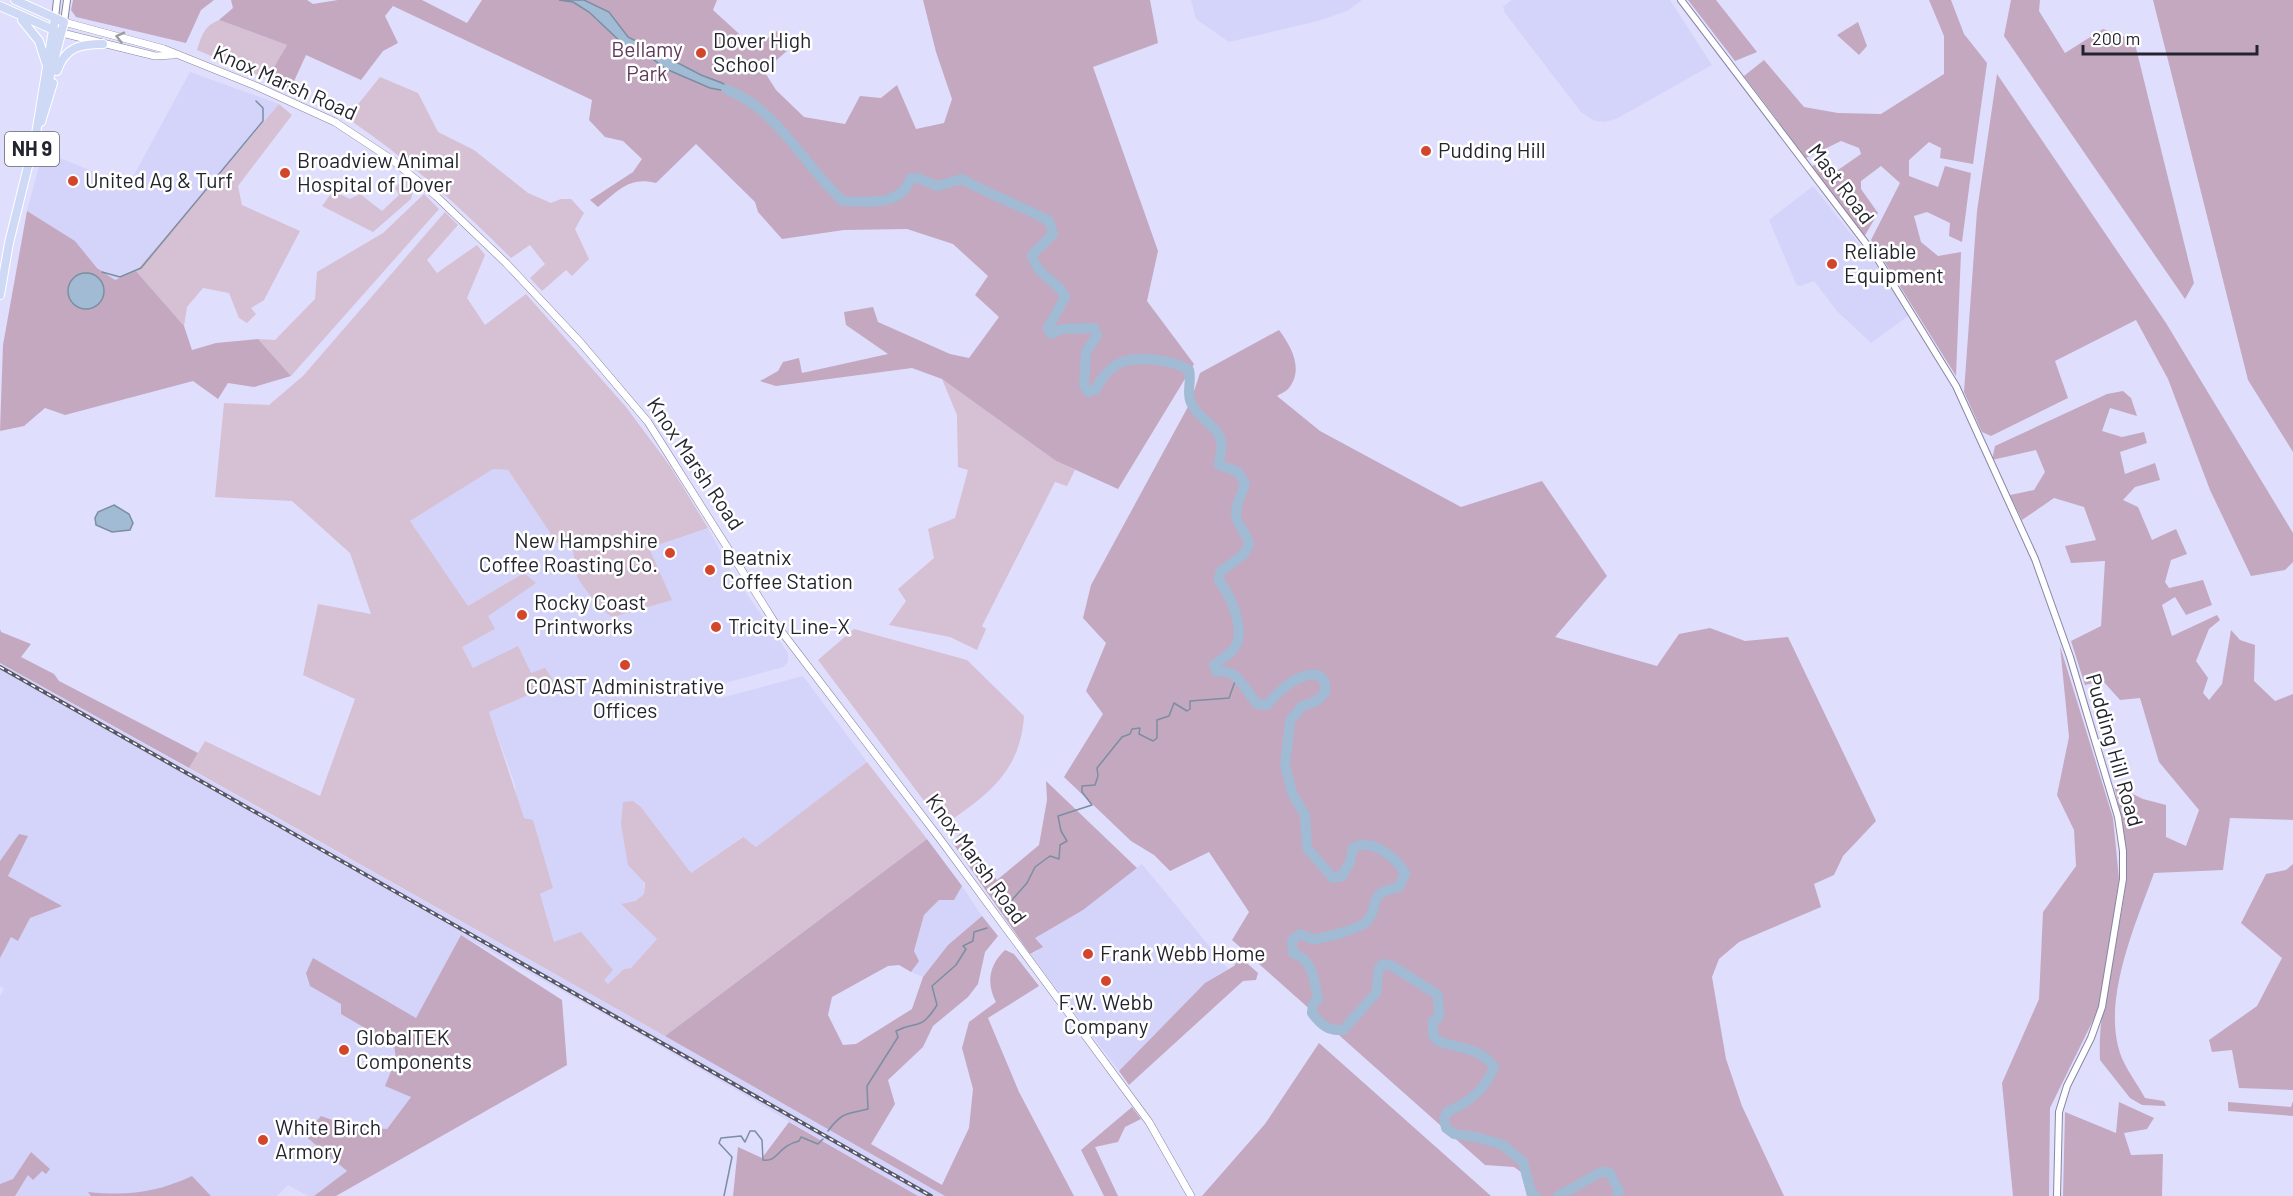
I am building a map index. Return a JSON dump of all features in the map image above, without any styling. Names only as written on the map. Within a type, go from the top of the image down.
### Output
[{"type":"main road","name":"Knox Marsh Road","points":[[15,0],[64,22],[155,46],[276,95],[335,122],[369,143],[447,206],[506,263],[581,344],[663,443],[775,623],[940,839],[1143,1113],[1191,1196]]},
{"type":"main road","name":"Knox Marsh Road","points":[[0,6],[20,17],[58,32],[155,56],[176,55]]},
{"type":"main road","name":"NH 9","points":[[20,17],[39,41],[46,66]]},
{"type":"main road","name":"NH 9","points":[[41,102],[58,32],[55,18]]},
{"type":"main road","name":"NH 9","points":[[0,295],[11,232],[36,134],[46,66],[64,22]]},
{"type":"main road","points":[[36,134],[62,57],[76,47],[103,44]]},
{"type":"street","points":[[55,18],[57,0]]},
{"type":"street","points":[[64,22],[67,0]]},
{"type":"street","name":"Mast Road","points":[[1681,0],[1876,258],[1961,397]]},
{"type":"street","name":"Pudding Hill Road","points":[[1961,397],[2036,559],[2054,609],[2112,790],[2123,851],[2120,913],[2102,1007],[2091,1038],[2067,1086],[2059,1112],[2057,1196]]},
{"type":"shaded area","points":[[559,0],[584,0],[609,12],[628,37],[701,75],[722,83],[737,93],[710,88],[666,69],[650,57],[623,44],[589,12],[573,2]]},
{"type":"shaded area","points":[[1191,0],[1362,0],[1347,11],[1318,21],[1229,42],[1196,19]]},
{"type":"shaded area","points":[[1512,0],[1670,0],[1712,65],[1616,119],[1604,122],[1595,121],[1581,112],[1505,13],[1503,7]]},
{"type":"shaded area","points":[[219,20],[287,45],[267,79],[197,50],[207,28]]},
{"type":"shaded area","points":[[190,72],[279,104],[136,271],[115,280],[97,268],[75,241],[27,211],[43,151],[128,186]]},
{"type":"shaded area","points":[[380,77],[418,93],[438,132],[474,150],[528,193],[551,203],[561,199],[571,199],[584,213],[575,229],[589,259],[572,276],[566,270],[542,291],[530,278],[545,264],[530,245],[511,258],[433,184],[347,118]]},
{"type":"shaded area","points":[[279,104],[292,115],[238,186],[242,205],[300,231],[264,300],[251,308],[256,314],[247,323],[239,318],[229,293],[203,288],[187,307],[184,326],[136,271]]},
{"type":"shaded area","points":[[404,178],[414,187],[411,199],[373,232],[322,206],[333,191],[350,199],[360,194],[382,211],[399,195],[395,188]]},
{"type":"shaded area","name":"Reliable Equipment","points":[[1813,186],[1883,274],[1908,316],[1871,343],[1837,311],[1814,281],[1800,286],[1796,284],[1769,220]]},
{"type":"shaded area","points":[[424,194],[439,209],[291,376],[258,339],[275,340],[315,299],[317,272],[383,233]]},
{"type":"shaded area","points":[[445,212],[458,225],[427,260],[437,273],[477,245],[485,255],[467,298],[485,325],[526,294],[626,407],[670,466],[708,528],[649,548],[672,600],[613,617],[597,603],[580,581],[574,569],[574,552],[569,542],[557,543],[508,470],[493,469],[410,521],[468,606],[524,573],[536,583],[488,616],[495,629],[462,647],[473,668],[518,646],[531,673],[545,668],[555,683],[489,712],[524,818],[533,820],[553,888],[540,894],[554,942],[581,932],[613,970],[604,980],[608,984],[624,969],[631,968],[657,939],[621,904],[636,901],[644,894],[645,883],[628,865],[621,824],[623,802],[633,801],[641,807],[691,873],[743,837],[756,847],[867,762],[927,839],[665,1036],[189,768],[205,741],[320,796],[355,699],[303,675],[318,604],[371,614],[350,553],[292,501],[215,497],[224,403],[269,405],[303,376]]},
{"type":"shaded area","points":[[86,273],[98,279],[104,291],[98,303],[86,309],[74,303],[68,291],[74,279]]},
{"type":"shaded area","points":[[942,379],[1056,461],[1075,470],[1067,486],[1055,482],[982,626],[986,629],[977,650],[950,637],[889,625],[906,601],[898,589],[934,558],[928,529],[955,518],[968,470],[958,467],[957,415]]},
{"type":"shaded area","points":[[493,469],[508,470],[557,543],[569,542],[575,550],[574,571],[657,570],[649,548],[708,528],[732,573],[788,653],[788,662],[783,667],[714,686],[717,699],[803,676],[867,762],[756,847],[742,837],[691,873],[641,807],[644,894],[636,901],[622,905],[657,939],[631,968],[624,969],[608,984],[554,942],[540,894],[553,888],[533,820],[524,818],[518,807],[515,785],[489,712],[554,683],[531,673],[473,668],[462,647],[494,630],[487,616],[535,583],[524,573],[468,606],[410,521]]},
{"type":"shaded area","points":[[114,505],[129,514],[133,523],[130,530],[112,532],[96,525],[95,518],[98,512]]},
{"type":"shaded area","points":[[854,629],[967,660],[1024,716],[1016,753],[1008,768],[987,793],[943,826],[818,660]]},
{"type":"shaded area","points":[[0,663],[665,1036],[945,1196],[918,1196],[620,1023],[461,935],[416,1018],[312,959],[310,986],[342,1004],[342,1014],[394,1045],[396,1059],[386,1086],[411,1097],[387,1129],[346,1125],[304,1135],[347,1171],[314,1196],[308,1196],[288,1185],[277,1196],[211,1196],[192,1176],[166,1188],[122,1196],[89,1192],[91,1196],[15,1196],[28,1174],[31,1152],[13,1179],[0,1184],[0,996],[4,989],[0,986],[0,958],[11,937],[18,941],[30,918],[61,906],[8,876],[27,837],[19,834],[0,861]]},
{"type":"shaded area","points":[[1142,864],[1228,969],[1205,983],[1119,1071],[1030,954],[1038,951],[1034,938],[1083,910]]},
{"type":"shaded area","points":[[962,886],[982,916],[948,945],[923,977],[911,972],[919,961],[914,951],[924,915],[939,900],[954,900]]},
{"type":"green space","points":[[73,0],[214,0],[201,10],[186,43],[76,17],[71,10]]},
{"type":"green space","name":"Bellamy Park","points":[[231,0],[307,0],[313,4],[338,0],[422,0],[467,23],[482,0],[717,0],[713,10],[748,42],[761,43],[777,31],[788,50],[764,71],[776,90],[804,117],[845,124],[860,96],[881,98],[897,85],[916,129],[944,123],[952,99],[936,52],[923,0],[1150,0],[1158,43],[1093,67],[1158,251],[1147,301],[1194,364],[1118,489],[1056,461],[942,379],[912,368],[776,386],[760,381],[778,371],[783,362],[799,358],[802,373],[888,354],[846,325],[844,312],[873,307],[878,322],[950,354],[969,358],[999,317],[975,295],[988,276],[953,244],[907,229],[844,230],[782,239],[758,212],[755,202],[696,144],[656,183],[647,181],[631,183],[598,207],[590,200],[633,172],[642,159],[623,141],[605,137],[589,120],[592,100],[393,6],[385,16],[398,43],[383,51],[361,80],[306,55],[290,90],[267,79],[287,45],[219,20],[233,8]]},
{"type":"green space","points":[[1688,0],[1716,0],[1757,52],[1735,61]]},
{"type":"green space","points":[[1929,0],[1951,0],[1964,34],[1987,63],[1973,164],[1940,158],[1941,148],[1929,142],[1909,160],[1909,176],[1938,187],[1945,166],[1971,173],[1962,242],[1949,236],[1950,223],[1927,212],[1914,216],[1921,242],[1938,256],[1961,252],[1956,376],[1871,240],[1900,183],[1881,166],[1861,181],[1861,189],[1878,213],[1864,237],[1812,166],[1821,163],[1838,170],[1861,154],[1859,148],[1841,141],[1806,158],[1744,76],[1764,60],[1804,107],[1838,113],[1881,114],[1944,74],[1944,36]]},
{"type":"green space","points":[[2011,0],[2040,0],[2039,11],[2065,53],[2103,29],[2134,40],[2194,283],[2185,299],[2004,36]]},
{"type":"green space","points":[[2153,0],[2293,0],[2293,452],[2248,380]]},
{"type":"green space","points":[[1858,22],[1867,46],[1859,55],[1837,35]]},
{"type":"green space","points":[[1997,74],[2166,323],[2293,533],[2293,562],[2285,570],[2251,576],[2210,490],[2168,379],[2136,320],[2055,361],[2068,398],[1991,436],[1982,432],[1964,392],[1977,211]]},
{"type":"green space","points":[[27,211],[75,241],[97,268],[115,280],[136,271],[184,326],[192,350],[216,343],[258,339],[291,376],[254,387],[228,383],[218,399],[193,381],[65,415],[45,408],[24,426],[0,431],[3,345]]},
{"type":"green space","points":[[1279,330],[1288,343],[1296,366],[1289,388],[1277,396],[1320,431],[1461,507],[1542,481],[1607,576],[1555,637],[1657,666],[1679,634],[1710,628],[1745,641],[1788,637],[1876,821],[1843,856],[1834,875],[1814,884],[1821,907],[1739,942],[1719,959],[1712,977],[1726,1059],[1742,1106],[1784,1196],[1527,1196],[1521,1172],[1514,1167],[1485,1165],[1232,940],[1249,912],[1209,852],[1170,871],[1154,855],[1131,841],[1064,777],[1103,714],[1086,691],[1106,643],[1083,618],[1091,585],[1190,403],[1200,373]]},
{"type":"green space","points":[[2123,391],[2131,398],[2137,416],[2110,408],[2102,431],[2122,437],[2144,432],[2147,443],[2120,452],[2125,474],[2155,463],[2160,480],[2135,487],[2123,500],[2138,507],[2152,540],[2176,529],[2187,554],[2171,560],[2165,582],[2169,588],[2203,580],[2212,605],[2186,615],[2175,597],[2162,605],[2172,636],[2217,615],[2220,620],[2209,629],[2196,661],[2208,678],[2203,693],[2209,700],[2222,684],[2231,630],[2240,640],[2255,645],[2254,681],[2275,701],[2293,694],[2293,820],[2230,818],[2223,870],[2154,873],[2131,938],[2118,986],[2115,1009],[2120,1053],[2145,1098],[2164,1101],[2166,1106],[2142,1105],[2130,1098],[2100,1060],[2105,993],[2123,903],[2127,869],[2124,833],[2114,785],[2143,799],[2166,805],[2166,837],[2186,846],[2199,810],[2159,762],[2140,698],[2120,700],[2103,681],[2085,685],[2071,641],[2101,626],[2105,561],[2071,563],[2065,546],[2096,540],[2084,507],[2054,498],[2022,520],[2010,495],[2034,490],[2045,472],[2036,450],[1992,460],[1995,446],[2107,394]]},
{"type":"green space","points":[[0,629],[1,632],[31,644],[21,657],[54,674],[59,681],[198,753],[189,768],[0,663]]},
{"type":"green space","points":[[2060,646],[2113,818],[2119,879],[2100,1006],[2050,1108],[2049,1196],[2013,1196],[2002,1083],[2039,999],[2043,912],[2076,866],[2074,830],[2057,795],[2069,737]]},
{"type":"green space","points":[[1046,781],[1137,868],[1083,910],[1035,938],[1043,947],[1030,954],[952,842],[961,833],[997,880],[1039,845],[1047,800]]},
{"type":"green space","points":[[19,834],[28,836],[8,876],[62,906],[30,918],[18,941],[11,937],[0,958],[0,861]]},
{"type":"green space","points":[[927,839],[962,886],[954,900],[939,900],[924,915],[914,951],[919,961],[911,972],[899,965],[888,966],[832,997],[828,1015],[843,1045],[856,1044],[912,1009],[923,977],[948,945],[982,916],[998,936],[985,952],[978,984],[968,997],[933,1026],[923,1047],[888,1080],[895,1104],[871,1144],[942,1185],[969,1128],[973,1089],[962,1048],[969,1022],[996,1002],[990,981],[992,968],[1005,950],[1014,954],[1039,986],[988,1018],[1019,1092],[1074,1196],[945,1196],[665,1036]]},
{"type":"green space","points":[[2293,864],[2293,1090],[2239,1088],[2232,1050],[2212,1052],[2209,1040],[2257,1006],[2282,958],[2241,923],[2266,874],[2286,870]]},
{"type":"green space","points":[[461,935],[562,1000],[567,1065],[336,1196],[314,1196],[347,1171],[304,1135],[321,1116],[346,1125],[387,1129],[411,1097],[385,1086],[396,1059],[394,1045],[341,1014],[341,1004],[310,986],[306,973],[313,958],[416,1018]]},
{"type":"green space","points":[[1240,957],[1258,973],[1256,980],[1243,981],[1129,1085],[1119,1071],[1205,983],[1234,966]]},
{"type":"green space","points":[[1319,1043],[1491,1196],[1202,1196],[1265,1124]]},
{"type":"green space","points":[[2293,1101],[2293,1116],[2228,1111],[2228,1102],[2291,1107]]},
{"type":"green space","points":[[2119,1102],[2154,1118],[2147,1129],[2124,1133],[2131,1155],[2163,1154],[2162,1196],[2063,1196],[2065,1112],[2116,1133]]},
{"type":"green space","points":[[1132,1107],[1141,1119],[1125,1127],[1118,1142],[1095,1147],[1118,1196],[1104,1196],[1081,1150]]},
{"type":"green space","points":[[789,1122],[918,1196],[733,1196],[738,1147],[762,1158]]},
{"type":"green space","points":[[31,1152],[50,1169],[46,1174],[42,1171],[33,1180],[28,1175],[15,1196],[0,1196],[0,1184],[13,1179]]},
{"type":"green space","points":[[192,1176],[211,1196],[91,1196],[88,1192],[116,1194],[141,1192],[179,1182]]},
{"type":"waterway","points":[[726,89],[745,98],[776,124],[843,201],[873,202],[892,198],[900,194],[911,178],[918,178],[937,186],[962,179],[1049,221],[1053,234],[1032,255],[1038,269],[1058,287],[1065,297],[1048,328],[1051,334],[1062,329],[1094,328],[1097,335],[1086,352],[1084,385],[1088,392],[1095,390],[1112,368],[1120,363],[1136,359],[1155,360],[1182,366],[1189,370],[1191,403],[1219,435],[1221,441],[1219,465],[1238,472],[1245,484],[1238,503],[1236,518],[1249,544],[1244,554],[1220,572],[1219,581],[1228,594],[1235,612],[1239,631],[1238,640],[1231,652],[1214,665],[1217,672],[1224,671],[1236,676],[1257,704],[1267,705],[1283,688],[1296,679],[1319,675],[1325,683],[1325,692],[1317,701],[1302,706],[1290,721],[1285,765],[1292,793],[1305,815],[1307,848],[1333,878],[1342,876],[1350,862],[1353,848],[1360,845],[1382,850],[1405,873],[1399,887],[1377,896],[1371,915],[1363,924],[1319,939],[1300,934],[1292,940],[1293,953],[1305,960],[1314,978],[1318,999],[1313,1004],[1312,1013],[1325,1026],[1343,1030],[1376,993],[1379,968],[1383,964],[1392,966],[1438,995],[1439,1017],[1433,1021],[1433,1035],[1438,1041],[1476,1052],[1494,1067],[1486,1082],[1475,1095],[1447,1112],[1444,1119],[1446,1128],[1454,1134],[1476,1137],[1503,1145],[1523,1162],[1532,1195],[1535,1196]]},
{"type":"waterway","points":[[102,272],[120,277],[141,268],[263,121],[263,108],[256,101]]},
{"type":"waterway","points":[[1002,911],[1027,883],[1035,867],[1050,856],[1059,859],[1060,845],[1067,841],[1061,831],[1058,816],[1092,805],[1082,792],[1082,786],[1095,785],[1098,776],[1097,768],[1122,737],[1130,734],[1132,729],[1140,728],[1139,734],[1153,741],[1157,738],[1157,720],[1169,716],[1174,703],[1187,711],[1190,709],[1190,701],[1229,698],[1237,676]]},
{"type":"waterway","points":[[828,1131],[841,1117],[868,1109],[867,1086],[898,1037],[896,1031],[926,1019],[937,1005],[932,986],[956,965],[966,949],[963,946],[973,941],[974,932],[987,928]]},
{"type":"waterway","points":[[724,1196],[732,1157],[719,1143],[721,1138],[741,1136],[745,1142],[750,1131],[755,1131],[762,1140],[763,1160],[772,1159],[786,1146],[799,1141],[801,1137],[818,1144],[823,1139]]},
{"type":"waterway","points":[[1558,1196],[1601,1172],[1609,1172],[1619,1191],[1617,1196]]},
{"type":"railway","points":[[0,667],[931,1196]]},
{"type":"place","name":"Dover High School","points":[[701,53]]},
{"type":"place","name":"Pudding Hill","points":[[1426,151]]},
{"type":"place","name":"Broadview Animal Hospital of Dover","points":[[285,173]]},
{"type":"place","name":"United Ag & Turf","points":[[73,181]]},
{"type":"place","name":"Reliable Equipment","points":[[1832,264]]},
{"type":"place","name":"New Hampshire Coffee Roasting Co.","points":[[670,553]]},
{"type":"place","name":"Beatnix Coffee Station","points":[[710,570]]},
{"type":"place","name":"Rocky Coast Printworks","points":[[522,615]]},
{"type":"place","name":"Tricity Line-X","points":[[716,627]]},
{"type":"place","name":"COAST Administrative Offices","points":[[625,665]]},
{"type":"place","name":"Frank Webb Home","points":[[1088,954]]},
{"type":"place","name":"F.W. Webb Company","points":[[1106,981]]},
{"type":"place","name":"GlobalTEK Components","points":[[344,1050]]},
{"type":"place","name":"White Birch Armory","points":[[263,1140]]}]
